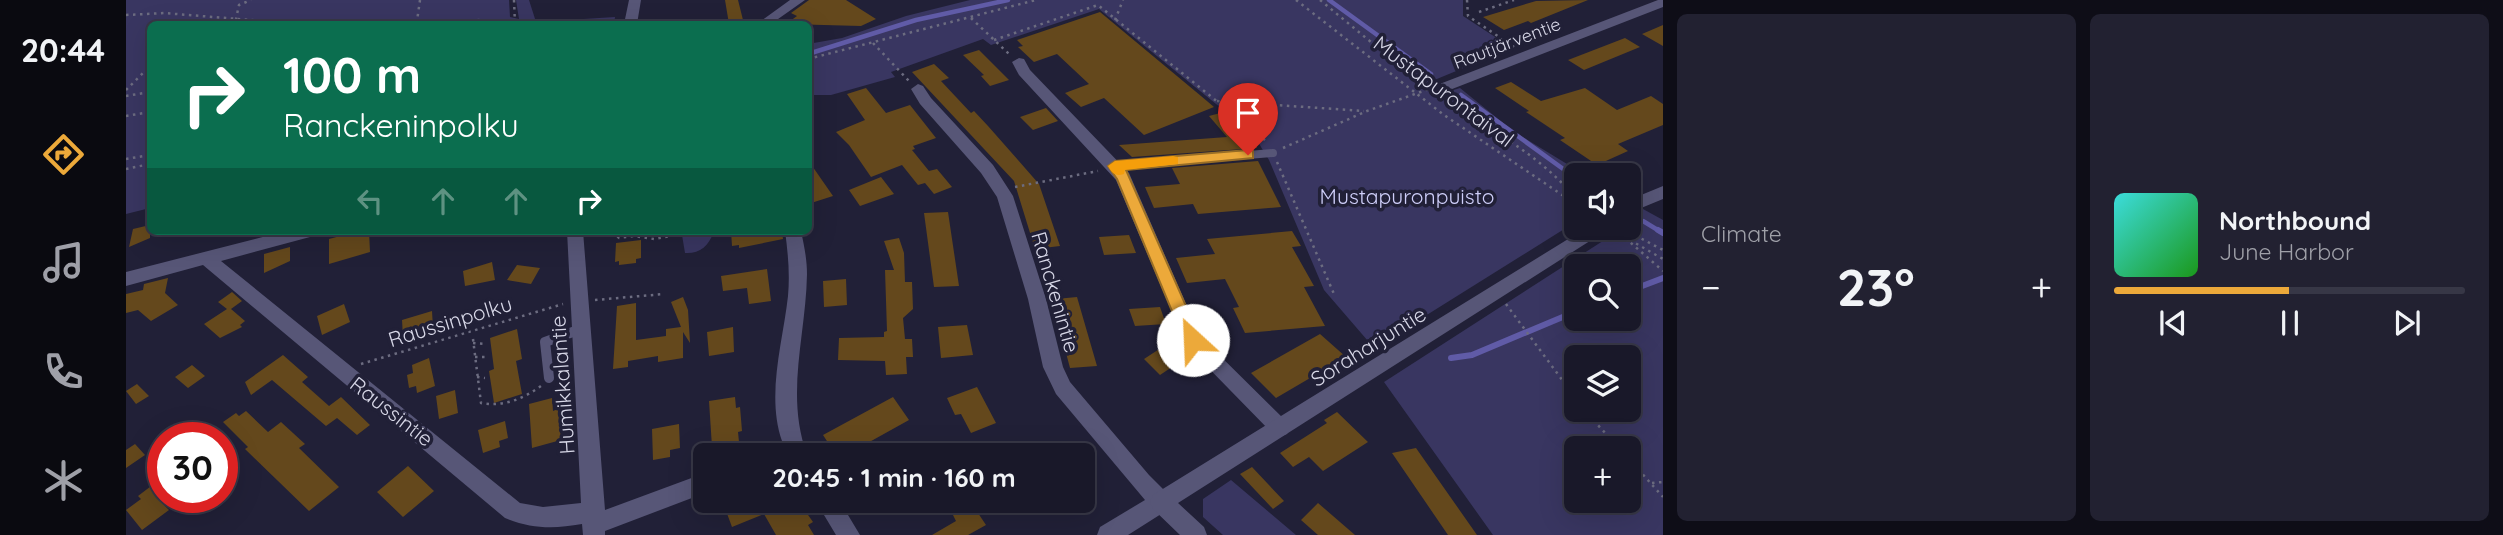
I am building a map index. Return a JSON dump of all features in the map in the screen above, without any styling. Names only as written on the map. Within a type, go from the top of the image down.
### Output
[{"type":"street","points":[[632,21],[635,0]]},
{"type":"street","points":[[768,21],[799,0]]},
{"type":"street","name":"Rautjärventie","points":[[1442,88],[1663,3]]},
{"type":"street","points":[[1019,62],[1024,72],[1123,177],[1193,340],[1280,428]]},
{"type":"street","name":"Ranckenintie","points":[[918,89],[925,101],[986,169],[1001,190],[1037,299],[1054,367],[1063,388],[1141,482],[1196,535]]},
{"type":"street","points":[[1641,202],[1663,192]]},
{"type":"street","points":[[126,279],[295,235]]},
{"type":"street","name":"Humikkalantie","points":[[575,235],[594,524]]},
{"type":"street","points":[[791,443],[786,400],[798,272],[793,235]]},
{"type":"street","name":"Soraharjuntie","points":[[1108,535],[1586,240]]},
{"type":"street","name":"Raussintie","points":[[207,259],[513,511],[522,515],[594,524],[693,487]]},
{"type":"street","points":[[834,513],[849,535]]},
{"type":"lane","points":[[1115,166],[1273,153]]},
{"type":"lane","points":[[545,381],[545,342],[581,329]]},
{"type":"path","points":[[236,19],[240,5],[251,0]]},
{"type":"path","points":[[417,21],[420,0]]},
{"type":"path","points":[[514,0],[514,21]]},
{"type":"path","points":[[812,58],[1036,0]]},
{"type":"path","points":[[1115,20],[1123,0]]},
{"type":"path","name":"Mustapurontaival","points":[[1296,0],[1463,128],[1564,196]]},
{"type":"path","points":[[1467,0],[1468,16],[1529,55]]},
{"type":"path","points":[[1479,12],[1514,0]]},
{"type":"path","points":[[994,40],[1098,5],[1265,138],[1334,294]]},
{"type":"path","points":[[126,15],[164,13],[262,21]]},
{"type":"path","points":[[971,18],[1019,62]]},
{"type":"path","points":[[230,21],[236,19]]},
{"type":"path","points":[[464,21],[496,21]]},
{"type":"path","points":[[873,43],[918,89]]},
{"type":"path","points":[[126,90],[147,69]]},
{"type":"path","points":[[126,96],[147,92]]},
{"type":"path","points":[[1273,153],[1367,111],[1417,93]]},
{"type":"path","points":[[1217,101],[1367,111]]},
{"type":"path","points":[[126,116],[147,112]]},
{"type":"path","points":[[126,159],[147,156]]},
{"type":"path","points":[[126,169],[147,165]]},
{"type":"path","points":[[1001,190],[1115,166]]},
{"type":"path","points":[[614,235],[619,238],[634,236],[654,239],[677,235]]},
{"type":"path","points":[[1641,238],[1663,250]]},
{"type":"path","points":[[1627,240],[1663,271]]},
{"type":"path","points":[[1629,240],[1663,259]]},
{"type":"path","points":[[592,300],[664,294]]},
{"type":"path","points":[[1503,301],[1564,383]]},
{"type":"path","name":"Raussinpolku","points":[[340,370],[569,302]]},
{"type":"path","points":[[485,344],[473,341],[481,403],[493,407],[534,391],[545,381]]},
{"type":"path","points":[[475,357],[487,357]]},
{"type":"path","points":[[477,377],[485,378]]},
{"type":"path","points":[[479,392],[486,392]]},
{"type":"path","points":[[1595,422],[1608,436]]},
{"type":"path","points":[[1641,472],[1663,497]]},
{"type":"path","points":[[1652,483],[1663,482]]},
{"type":"green space","points":[[126,0],[509,0],[510,17],[519,19],[516,0],[529,0],[536,21],[147,21],[147,209],[126,214]]},
{"type":"green space","name":"Mustapuronpuisto","points":[[970,0],[1463,0],[1463,16],[1512,48],[1432,81],[1447,92],[1460,88],[1513,131],[1565,163],[1564,229],[1374,348],[1324,290],[1269,160],[1253,134],[1099,9],[991,45],[983,39],[891,72],[895,77],[831,95],[812,95],[812,43],[842,38],[906,16]]},
{"type":"green space","points":[[615,17],[614,21],[552,21]]},
{"type":"green space","points":[[1643,209],[1663,220],[1663,535],[1493,535],[1384,382],[1564,266],[1564,331],[1641,331],[1641,254],[1583,254],[1604,240],[1641,240]]},
{"type":"green space","points":[[682,235],[712,235],[703,248],[685,253]]},
{"type":"green space","points":[[1231,480],[1296,535],[1223,535],[1203,517],[1203,499]]},
{"type":"building","points":[[725,0],[738,0],[743,21],[728,21]]},
{"type":"building","points":[[809,0],[846,0],[876,19],[861,26],[812,25],[812,21],[790,21],[797,16],[791,13]]},
{"type":"building","points":[[1588,0],[1531,23],[1528,21],[1504,30],[1483,17],[1536,1]]},
{"type":"building","points":[[1100,12],[1214,107],[1144,135],[1104,98],[1081,107],[1065,93],[1089,84],[1057,54],[1034,62],[1018,47],[1023,46],[1017,40]]},
{"type":"building","points":[[1663,25],[1663,46],[1642,34]]},
{"type":"building","points":[[1625,38],[1640,47],[1584,70],[1568,60]]},
{"type":"building","points":[[979,50],[1009,80],[990,86],[981,76],[984,75],[963,55]]},
{"type":"building","points":[[934,64],[949,78],[941,81],[971,113],[974,111],[1039,184],[1060,246],[1035,249],[1014,181],[912,72]]},
{"type":"building","points":[[1511,82],[1541,101],[1585,88],[1617,110],[1651,96],[1663,104],[1663,125],[1618,144],[1628,151],[1601,163],[1594,163],[1560,140],[1565,138],[1495,88]]},
{"type":"building","points":[[866,88],[886,113],[910,105],[936,138],[913,146],[915,149],[912,150],[929,171],[937,169],[952,187],[934,194],[925,183],[918,185],[902,165],[871,177],[849,145],[836,132],[865,120],[847,94]]},
{"type":"building","points":[[1046,108],[1058,121],[1033,130],[1020,117]]},
{"type":"building","points":[[1224,112],[1245,135],[1250,135],[1257,148],[1132,157],[1119,145],[1227,137],[1209,116]]},
{"type":"building","points":[[1258,161],[1281,207],[1198,214],[1193,204],[1154,208],[1145,187],[1180,184],[1172,168]]},
{"type":"building","points":[[812,166],[833,196],[812,203]]},
{"type":"building","points":[[881,177],[894,194],[860,206],[849,190]]},
{"type":"building","points":[[948,212],[959,286],[934,287],[924,213]]},
{"type":"building","points":[[147,226],[147,235],[150,235],[150,238],[129,247],[133,229]]},
{"type":"building","points":[[1292,231],[1301,246],[1292,247],[1314,286],[1304,287],[1325,326],[1245,333],[1233,308],[1239,307],[1225,279],[1187,283],[1176,258],[1215,254],[1207,239]]},
{"type":"building","points":[[344,235],[369,235],[370,252],[329,264],[329,239]]},
{"type":"building","points":[[731,235],[782,235],[783,239],[739,248],[739,245],[732,246]]},
{"type":"building","points":[[1129,235],[1136,253],[1104,255],[1099,237]]},
{"type":"building","points":[[899,238],[904,253],[905,282],[912,282],[913,309],[903,318],[905,339],[912,339],[913,357],[906,357],[907,374],[886,375],[885,361],[838,360],[839,338],[884,337],[884,332],[887,331],[885,270],[894,270],[884,241]]},
{"type":"building","points":[[641,240],[641,258],[636,259],[636,263],[619,265],[619,261],[615,262],[616,243]]},
{"type":"building","points":[[290,247],[290,261],[264,273],[264,254]]},
{"type":"building","points":[[492,262],[495,280],[465,286],[463,271]]},
{"type":"building","points":[[517,265],[540,268],[531,284],[507,280]]},
{"type":"building","points":[[767,269],[771,301],[749,304],[747,288],[723,291],[721,276]]},
{"type":"building","points":[[168,278],[165,293],[178,305],[151,321],[138,310],[126,313],[126,294],[143,290],[144,284]]},
{"type":"building","points":[[846,279],[847,305],[824,307],[823,281]]},
{"type":"building","points":[[232,292],[242,301],[231,309],[245,321],[240,325],[242,327],[220,338],[204,324],[227,309],[218,302]]},
{"type":"building","points":[[683,297],[688,310],[690,343],[683,332],[683,358],[658,362],[658,356],[628,361],[628,367],[613,369],[617,306],[636,303],[636,340],[666,336],[666,329],[681,327],[671,302]]},
{"type":"building","points":[[1077,297],[1097,366],[1070,368],[1061,334],[1067,334],[1056,299]]},
{"type":"building","points":[[344,304],[350,322],[322,335],[317,316]]},
{"type":"building","points":[[1160,307],[1166,324],[1135,326],[1129,309]]},
{"type":"building","points":[[432,311],[433,328],[403,337],[402,320]]},
{"type":"building","points":[[967,325],[973,355],[941,358],[938,327]]},
{"type":"building","points":[[733,327],[734,352],[709,356],[707,332]]},
{"type":"building","points":[[517,329],[522,359],[516,361],[522,394],[494,403],[489,371],[494,369],[490,338]]},
{"type":"building","points":[[1320,334],[1346,357],[1276,398],[1251,373]]},
{"type":"building","points":[[1167,344],[1184,359],[1160,375],[1144,359]]},
{"type":"building","points":[[283,355],[308,377],[302,382],[329,406],[341,397],[370,425],[357,435],[337,418],[326,426],[272,380],[251,395],[245,382]]},
{"type":"building","points":[[429,358],[435,386],[417,393],[416,386],[409,388],[407,375],[413,373],[412,365]]},
{"type":"building","points":[[192,365],[205,376],[188,388],[175,377]]},
{"type":"building","points":[[137,384],[149,396],[136,404],[126,391]]},
{"type":"building","points":[[977,387],[996,423],[971,433],[961,414],[955,415],[947,398]]},
{"type":"building","points":[[455,390],[458,413],[439,419],[436,396]]},
{"type":"building","points":[[735,397],[736,408],[740,407],[742,431],[738,432],[739,442],[712,443],[709,401]]},
{"type":"building","points":[[893,397],[909,420],[868,443],[828,443],[823,435]]},
{"type":"building","points":[[552,398],[553,411],[558,409],[561,440],[532,448],[529,404]]},
{"type":"building","points":[[246,411],[268,432],[281,422],[305,444],[299,448],[339,487],[309,511],[245,449],[248,447],[238,437],[238,422],[223,422],[236,413],[239,416]]},
{"type":"building","points":[[1337,412],[1368,442],[1323,471],[1309,457],[1293,467],[1280,453],[1327,423],[1324,420]]},
{"type":"building","points":[[505,421],[508,438],[499,441],[500,447],[483,453],[478,430]]},
{"type":"building","points":[[679,424],[680,448],[670,450],[670,457],[653,460],[652,429]]},
{"type":"building","points":[[135,444],[145,455],[126,468],[126,450]]},
{"type":"building","points":[[1416,448],[1477,535],[1448,535],[1392,453]]},
{"type":"building","points":[[408,466],[434,491],[403,517],[377,492]]},
{"type":"building","points":[[1252,467],[1284,501],[1273,509],[1240,474]]},
{"type":"building","points":[[147,489],[147,513],[165,513],[142,530],[126,510],[141,499],[138,496]]},
{"type":"building","points":[[1318,503],[1355,535],[1318,535],[1301,520]]},
{"type":"building","points":[[727,513],[807,513],[813,522],[808,525],[814,535],[776,535],[764,514],[732,527]]},
{"type":"building","points":[[978,513],[986,525],[968,535],[932,535],[956,521],[953,515]]},
{"type":"waterway","points":[[812,53],[916,20],[1008,0]]},
{"type":"waterway","points":[[1329,0],[1431,74]]},
{"type":"waterway","points":[[1461,95],[1564,170]]},
{"type":"waterway","points":[[1643,221],[1661,232]]},
{"type":"waterway","points":[[1658,230],[1663,233]]},
{"type":"waterway","points":[[1641,286],[1663,278]]},
{"type":"waterway","points":[[1451,358],[1472,355],[1564,316]]},
{"type":"slow traffic","points":[[1118,171],[1115,166],[1173,160]]},
{"type":"route","points":[[1193,340],[1123,177],[1115,166],[1248,155]]}]
